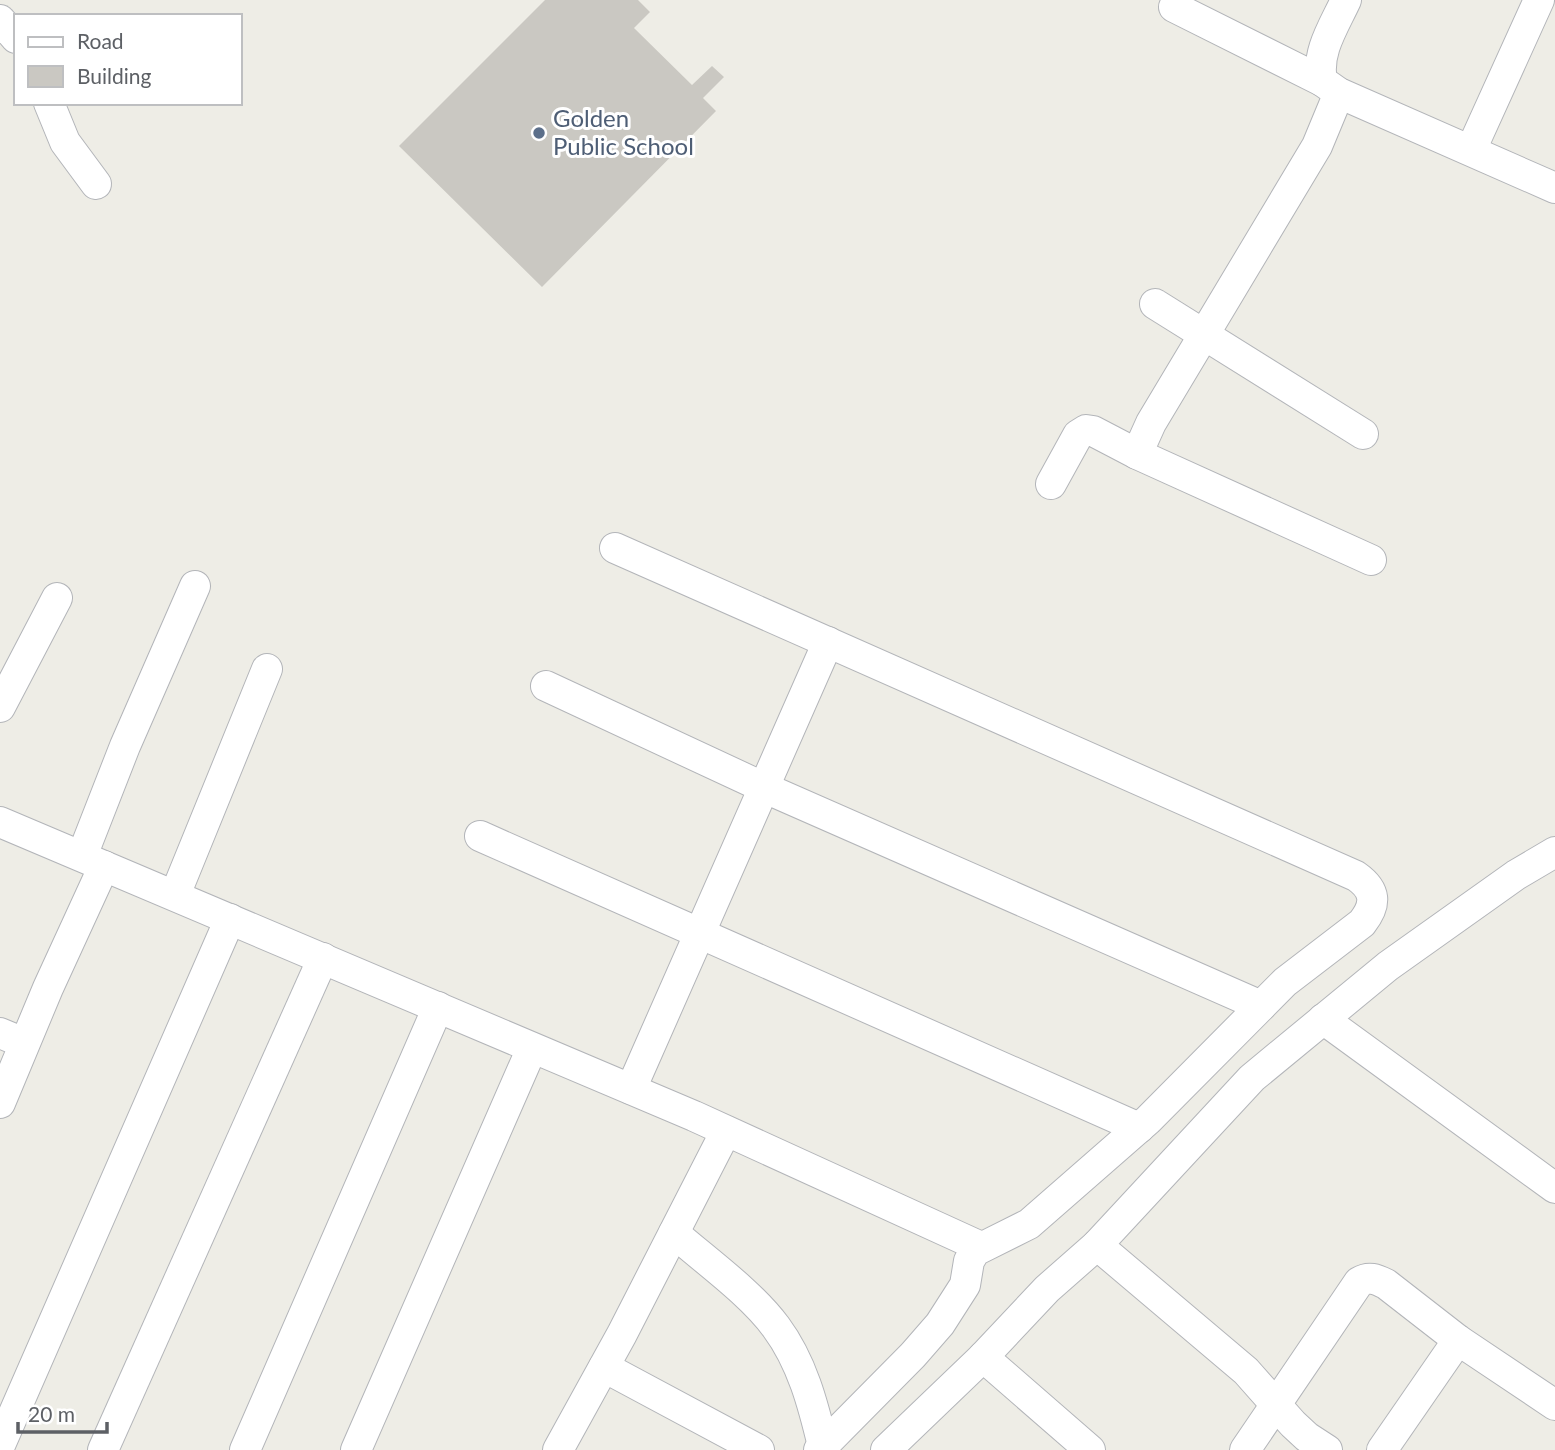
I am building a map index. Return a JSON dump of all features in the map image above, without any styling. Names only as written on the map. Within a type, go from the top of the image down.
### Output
[{"type":"street","points":[[1137,454],[1151,423],[1317,146],[1330,87],[1320,70],[1322,53],[1346,0]]},
{"type":"street","points":[[1471,150],[1539,0]]},
{"type":"street","points":[[1172,13],[1555,188]]},
{"type":"street","points":[[0,20],[14,36]]},
{"type":"street","points":[[50,105],[65,142],[96,184]]},
{"type":"street","points":[[1155,304],[1363,434]]},
{"type":"street","points":[[1051,484],[1078,435],[1086,430],[1096,432],[1137,454],[1371,560]]},
{"type":"street","points":[[615,548],[1356,876],[1365,882],[1374,900],[1371,912],[1362,923],[1285,982],[1139,1128],[1029,1224],[981,1247],[971,1257],[965,1285],[940,1324],[914,1355],[821,1448]]},
{"type":"street","points":[[0,1103],[12,1038],[93,861],[125,746],[195,586]]},
{"type":"street","points":[[0,707],[57,598]]},
{"type":"street","points":[[631,1089],[828,642]]},
{"type":"street","points":[[174,895],[267,669]]},
{"type":"street","points":[[546,686],[765,788],[1261,1006]]},
{"type":"street","points":[[0,822],[726,1130],[981,1247]]},
{"type":"street","points":[[480,836],[1139,1128]]},
{"type":"street","points":[[887,1450],[983,1357],[1047,1289],[1097,1245],[1252,1077],[1388,966],[1516,875],[1555,852]]},
{"type":"street","points":[[0,1445],[230,919]]},
{"type":"street","points":[[103,1450],[323,958]]},
{"type":"street","points":[[245,1450],[438,1007]]},
{"type":"street","points":[[1323,1019],[1555,1188]]},
{"type":"street","points":[[356,1450],[532,1048]]},
{"type":"street","points":[[558,1450],[604,1367],[726,1130]]},
{"type":"street","points":[[674,1233],[762,1310],[776,1327],[796,1360],[813,1406],[821,1448]]},
{"type":"street","points":[[1097,1245],[1246,1371],[1307,1437],[1327,1450]]},
{"type":"street","points":[[1245,1450],[1359,1282],[1365,1279],[1386,1284],[1458,1340],[1555,1405]]},
{"type":"street","points":[[1382,1450],[1458,1340]]},
{"type":"street","points":[[983,1357],[1090,1450]]},
{"type":"street","points":[[604,1367],[759,1450]]},
{"type":"building","points":[[545,0],[638,0],[650,12],[634,28],[692,85],[712,66],[724,77],[703,98],[716,111],[542,287],[399,146]]},
{"type":"place","name":"Golden Public School","points":[[539,133]]}]
